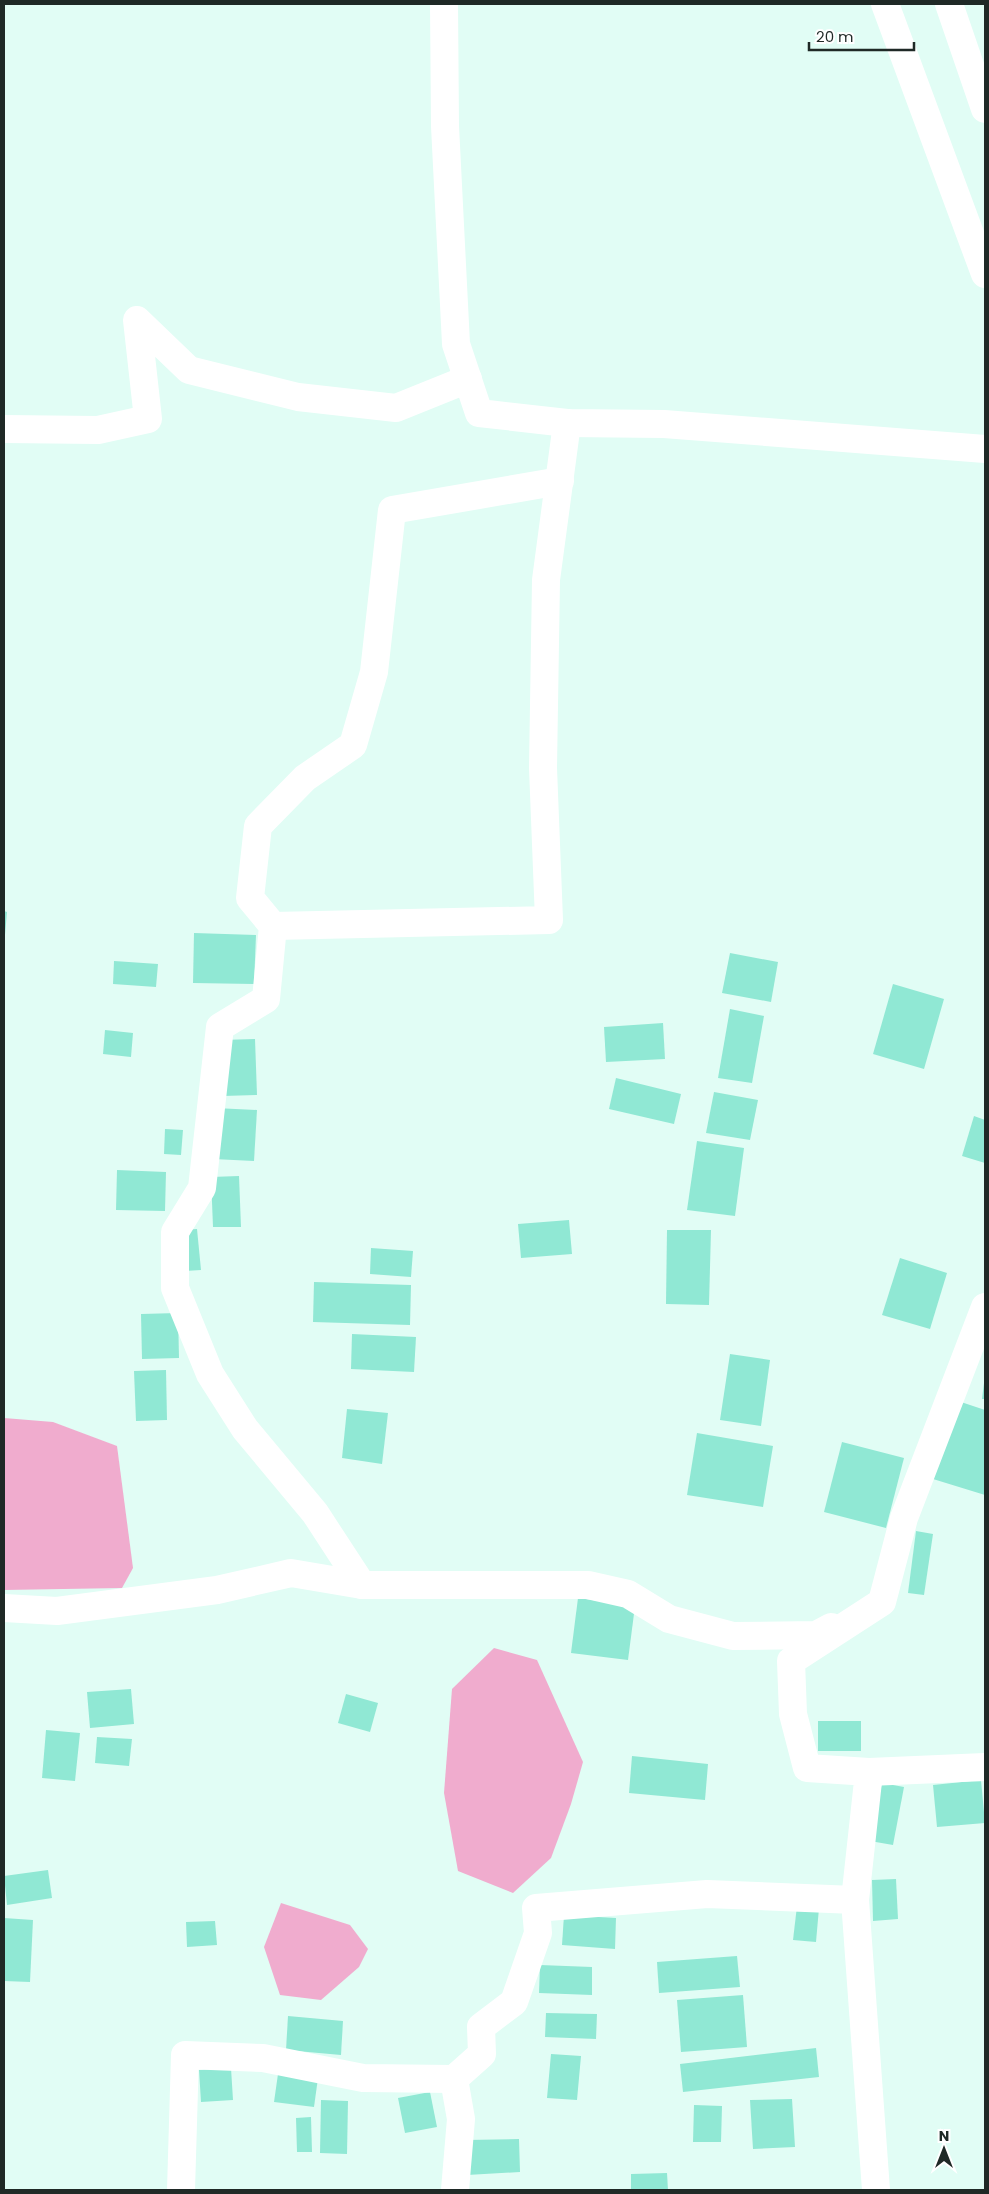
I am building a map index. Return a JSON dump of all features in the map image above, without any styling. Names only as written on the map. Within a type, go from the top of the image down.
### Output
[{"type":"main road","points":[[444,4],[445,126],[456,344],[479,413],[567,423],[664,424],[985,449]]},
{"type":"main road","points":[[885,4],[985,274]]},
{"type":"main road","points":[[948,4],[985,109]]},
{"type":"main road","points":[[4,428],[98,430],[148,419],[137,320],[189,370],[298,397],[396,408],[468,379]]},
{"type":"main road","points":[[273,926],[549,920],[543,768],[546,590],[567,423]]},
{"type":"main road","points":[[362,1585],[315,1513],[245,1429],[210,1374],[175,1288],[175,1232],[202,1188],[220,1027],[266,999],[273,926],[250,898],[258,826],[305,778],[353,745],[374,672],[392,510],[560,481]]},
{"type":"main road","points":[[985,1307],[904,1518],[882,1602],[791,1661],[794,1714],[807,1768],[869,1772],[985,1767]]},
{"type":"main road","points":[[4,1608],[57,1611],[217,1590],[291,1573],[362,1585],[588,1585],[628,1594],[669,1619],[733,1636],[816,1635],[882,1602]]},
{"type":"main road","points":[[869,1772],[855,1900],[876,2190]]},
{"type":"main road","points":[[181,2190],[184,2055],[263,2058],[363,2078],[454,2079],[482,2054],[481,2027],[514,2002],[538,1933],[536,1908],[707,1894],[855,1900]]},
{"type":"main road","points":[[454,2079],[461,2119],[455,2190]]},
{"type":"shaded area","points":[[4,1418],[53,1422],[117,1446],[133,1568],[122,1588],[4,1590]]},
{"type":"shaded area","points":[[494,1648],[537,1660],[583,1762],[571,1804],[551,1858],[513,1893],[458,1871],[444,1793],[452,1689]]},
{"type":"shaded area","points":[[281,1903],[350,1925],[368,1949],[359,1967],[321,2000],[280,1995],[264,1947]]},
{"type":"building","points":[[4,911],[7,912],[5,935],[4,935]]},
{"type":"building","points":[[194,933],[256,935],[254,984],[193,983]]},
{"type":"building","points":[[730,953],[778,962],[771,1002],[722,993]]},
{"type":"building","points":[[114,961],[158,964],[156,987],[113,984]]},
{"type":"building","points":[[893,984],[944,999],[924,1069],[873,1054]]},
{"type":"building","points":[[730,1009],[764,1016],[752,1083],[718,1078]]},
{"type":"building","points":[[663,1023],[665,1059],[606,1062],[604,1027]]},
{"type":"building","points":[[105,1030],[133,1033],[131,1057],[103,1054]]},
{"type":"building","points":[[255,1039],[257,1095],[223,1096],[221,1040]]},
{"type":"building","points":[[616,1078],[681,1094],[674,1124],[609,1109]]},
{"type":"building","points":[[714,1092],[758,1100],[750,1140],[706,1133]]},
{"type":"building","points":[[215,1108],[257,1110],[254,1161],[213,1159]]},
{"type":"building","points":[[974,1116],[985,1120],[985,1163],[962,1156]]},
{"type":"building","points":[[165,1129],[183,1130],[181,1155],[164,1154]]},
{"type":"building","points":[[697,1141],[744,1148],[735,1216],[687,1210]]},
{"type":"building","points":[[117,1170],[166,1172],[165,1211],[116,1210]]},
{"type":"building","points":[[239,1176],[241,1227],[213,1227],[211,1177]]},
{"type":"building","points":[[569,1220],[572,1254],[521,1258],[518,1224]]},
{"type":"building","points":[[197,1229],[201,1270],[185,1271],[181,1230]]},
{"type":"building","points":[[667,1230],[711,1230],[709,1305],[666,1304]]},
{"type":"building","points":[[371,1248],[413,1251],[411,1277],[370,1274]]},
{"type":"building","points":[[900,1258],[947,1273],[930,1329],[882,1315]]},
{"type":"building","points":[[314,1282],[411,1285],[410,1325],[313,1322]]},
{"type":"building","points":[[178,1313],[179,1358],[142,1359],[141,1314]]},
{"type":"building","points":[[352,1334],[416,1337],[414,1372],[351,1369]]},
{"type":"building","points":[[730,1354],[770,1360],[761,1426],[720,1420]]},
{"type":"building","points":[[166,1370],[167,1420],[136,1421],[134,1371]]},
{"type":"building","points":[[984,1383],[985,1399],[982,1399]]},
{"type":"building","points":[[958,1401],[985,1410],[985,1495],[933,1479]]},
{"type":"building","points":[[347,1409],[388,1413],[382,1464],[342,1458]]},
{"type":"building","points":[[697,1433],[773,1446],[763,1507],[687,1495]]},
{"type":"building","points":[[842,1442],[904,1458],[886,1528],[824,1512]]},
{"type":"building","points":[[916,1531],[933,1534],[924,1595],[908,1593]]},
{"type":"building","points":[[578,1598],[635,1606],[628,1660],[571,1653]]},
{"type":"building","points":[[131,1689],[134,1724],[90,1728],[87,1692]]},
{"type":"building","points":[[346,1694],[378,1703],[370,1732],[338,1723]]},
{"type":"building","points":[[818,1721],[861,1721],[861,1751],[818,1751]]},
{"type":"building","points":[[46,1730],[80,1733],[75,1781],[42,1778]]},
{"type":"building","points":[[97,1737],[132,1739],[129,1766],[95,1763]]},
{"type":"building","points":[[632,1756],[708,1764],[705,1800],[629,1793]]},
{"type":"building","points":[[981,1780],[985,1823],[937,1827],[933,1785]]},
{"type":"building","points":[[882,1783],[904,1787],[893,1845],[870,1841]]},
{"type":"building","points":[[48,1870],[52,1898],[7,1905],[4,1876]]},
{"type":"building","points":[[896,1879],[898,1919],[873,1921],[872,1880]]},
{"type":"building","points":[[797,1906],[819,1908],[816,1942],[793,1940]]},
{"type":"building","points":[[564,1915],[616,1918],[615,1949],[562,1945]]},
{"type":"building","points":[[4,1918],[33,1920],[30,1982],[4,1981]]},
{"type":"building","points":[[215,1921],[217,1945],[187,1947],[186,1922]]},
{"type":"building","points":[[737,1956],[740,1987],[659,1993],[657,1962]]},
{"type":"building","points":[[540,1965],[592,1967],[592,1995],[539,1993]]},
{"type":"building","points":[[743,1995],[747,2047],[681,2052],[677,2000]]},
{"type":"building","points":[[546,2013],[597,2014],[596,2039],[545,2037]]},
{"type":"building","points":[[288,2016],[343,2021],[341,2055],[286,2050]]},
{"type":"building","points":[[816,2048],[819,2077],[683,2092],[680,2064]]},
{"type":"building","points":[[551,2054],[581,2056],[577,2100],[547,2098]]},
{"type":"building","points":[[231,2068],[233,2100],[201,2102],[199,2070]]},
{"type":"building","points":[[278,2074],[318,2078],[314,2107],[274,2102]]},
{"type":"building","points":[[430,2092],[437,2127],[405,2133],[398,2098]]},
{"type":"building","points":[[792,2099],[795,2147],[753,2149],[750,2100]]},
{"type":"building","points":[[321,2100],[348,2101],[347,2154],[320,2153]]},
{"type":"building","points":[[694,2105],[722,2106],[721,2142],[693,2142]]},
{"type":"building","points":[[311,2117],[312,2152],[297,2152],[296,2118]]},
{"type":"building","points":[[519,2139],[520,2172],[467,2175],[466,2140]]},
{"type":"building","points":[[667,2173],[668,2190],[631,2190],[631,2174]]}]
